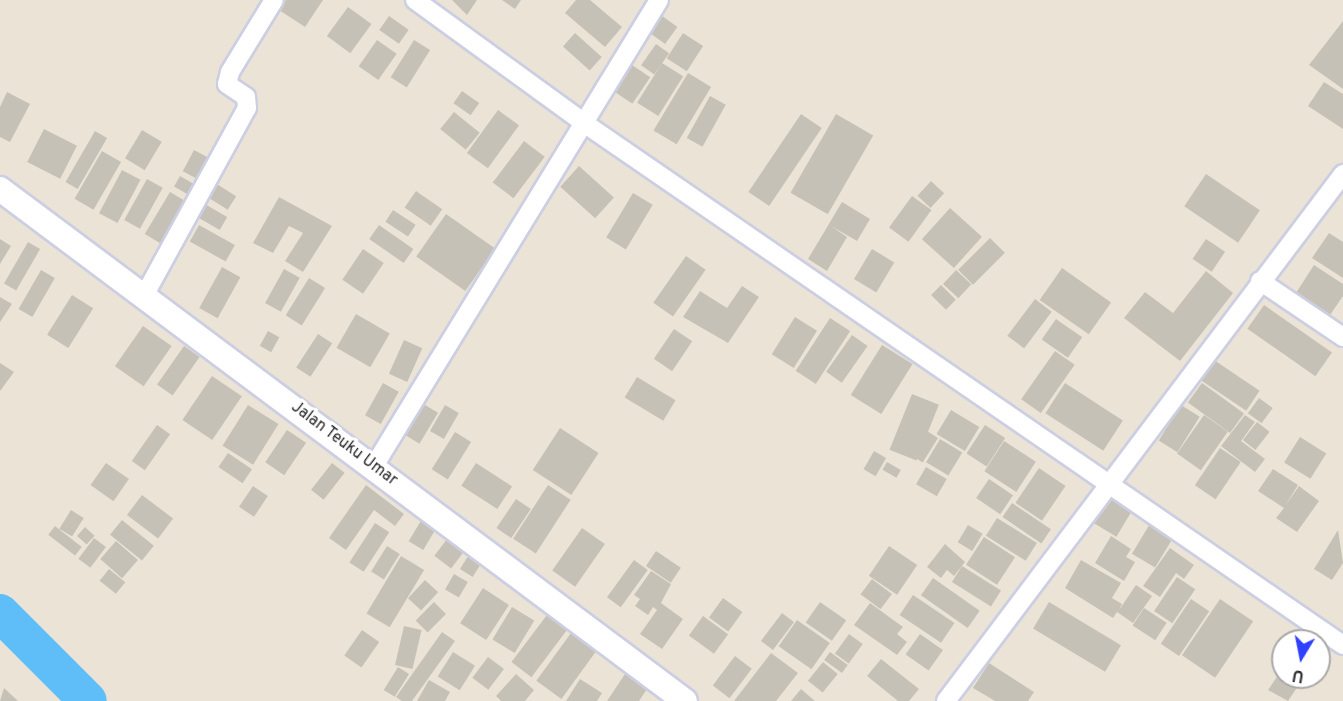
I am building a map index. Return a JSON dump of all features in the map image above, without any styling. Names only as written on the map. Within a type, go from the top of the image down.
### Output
[{"type":"main road","name":"Jalan Teuku Umar","points":[[0,189],[686,701]]},
{"type":"street","points":[[144,296],[247,108],[246,97],[227,84],[230,72],[274,0]]},
{"type":"street","points":[[415,0],[584,123],[1343,645]]},
{"type":"street","points":[[374,466],[659,0]]},
{"type":"street","points":[[946,701],[1260,281],[1343,174]]},
{"type":"street","points":[[1260,281],[1343,337]]},
{"type":"building","points":[[286,0],[323,0],[305,27],[279,10]]},
{"type":"building","points":[[452,0],[477,0],[467,15]]},
{"type":"building","points":[[502,0],[521,0],[515,9]]},
{"type":"building","points":[[576,0],[590,0],[622,27],[605,47],[565,13]]},
{"type":"building","points":[[348,7],[371,24],[350,53],[327,36]]},
{"type":"building","points":[[658,13],[677,27],[665,44],[646,30]]},
{"type":"building","points":[[389,16],[409,30],[399,44],[379,30]]},
{"type":"building","points":[[1343,21],[1343,89],[1309,65]]},
{"type":"building","points":[[575,33],[602,57],[590,70],[563,46]]},
{"type":"building","points":[[683,33],[703,46],[687,71],[667,58]]},
{"type":"building","points":[[377,40],[397,54],[378,80],[359,66]]},
{"type":"building","points":[[414,40],[430,50],[407,87],[391,77]]},
{"type":"building","points":[[656,44],[669,53],[654,74],[641,65]]},
{"type":"building","points":[[662,63],[683,76],[658,116],[637,103]]},
{"type":"building","points":[[632,65],[650,77],[632,104],[614,92]]},
{"type":"building","points":[[688,73],[711,87],[677,144],[653,130]]},
{"type":"building","points":[[1324,82],[1343,94],[1343,129],[1308,106]]},
{"type":"building","points":[[462,91],[479,103],[471,115],[453,103]]},
{"type":"building","points":[[7,92],[30,104],[10,142],[0,137],[0,107]]},
{"type":"building","points":[[710,96],[726,105],[702,147],[687,138]]},
{"type":"building","points":[[498,110],[519,125],[488,168],[467,153]]},
{"type":"building","points":[[454,112],[480,133],[466,150],[440,129]]},
{"type":"building","points":[[801,114],[822,128],[769,206],[748,192]]},
{"type":"building","points":[[836,114],[873,135],[828,214],[790,193]]},
{"type":"building","points":[[44,129],[77,146],[60,179],[27,162]]},
{"type":"building","points":[[142,130],[162,142],[145,170],[125,158]]},
{"type":"building","points":[[95,131],[107,138],[78,189],[66,182]]},
{"type":"building","points":[[524,141],[545,157],[513,198],[493,183]]},
{"type":"building","points":[[194,150],[207,157],[196,178],[183,171]]},
{"type":"building","points":[[102,151],[121,162],[94,210],[74,199]]},
{"type":"building","points":[[579,166],[614,197],[595,218],[560,187]]},
{"type":"building","points":[[122,170],[141,180],[118,223],[99,213]]},
{"type":"building","points":[[1206,174],[1260,210],[1238,243],[1184,206]]},
{"type":"building","points":[[180,176],[199,187],[193,197],[174,186]]},
{"type":"building","points":[[147,179],[163,188],[140,229],[124,220]]},
{"type":"building","points":[[931,181],[944,193],[931,208],[917,196]]},
{"type":"building","points":[[215,183],[236,196],[228,210],[207,197]]},
{"type":"building","points":[[416,191],[442,209],[431,226],[405,207]]},
{"type":"building","points":[[170,192],[188,203],[163,245],[145,234]]},
{"type":"building","points":[[633,193],[653,205],[626,249],[606,238]]},
{"type":"building","points":[[912,196],[931,210],[908,242],[889,228]]},
{"type":"building","points":[[279,197],[332,226],[303,272],[285,261],[303,233],[289,226],[273,253],[253,243]]},
{"type":"building","points":[[842,202],[870,219],[857,241],[831,226],[847,237],[827,271],[808,259]]},
{"type":"building","points":[[203,203],[227,217],[220,230],[196,216]]},
{"type":"building","points":[[950,208],[982,237],[954,268],[922,239]]},
{"type":"building","points":[[393,210],[416,225],[408,236],[385,222]]},
{"type":"building","points":[[446,214],[495,248],[465,291],[416,257]]},
{"type":"building","points":[[199,225],[235,245],[226,261],[190,242]]},
{"type":"building","points":[[379,225],[413,249],[404,263],[369,239]]},
{"type":"building","points":[[1329,233],[1343,242],[1343,278],[1312,258]]},
{"type":"building","points":[[990,238],[1005,253],[973,285],[958,270]]},
{"type":"building","points":[[0,239],[11,246],[0,264]]},
{"type":"building","points":[[1206,239],[1225,252],[1212,272],[1193,259]]},
{"type":"building","points":[[28,242],[40,249],[16,291],[4,284]]},
{"type":"building","points":[[363,249],[384,263],[363,294],[342,280]]},
{"type":"building","points":[[872,249],[894,262],[876,292],[854,279]]},
{"type":"building","points":[[686,256],[706,270],[673,316],[653,303]]},
{"type":"building","points":[[1314,265],[1343,284],[1343,296],[1328,318],[1294,296]]},
{"type":"building","points":[[222,267],[240,277],[218,318],[199,308]]},
{"type":"building","points":[[1062,268],[1111,302],[1089,334],[1040,300]]},
{"type":"building","points":[[284,269],[300,278],[281,312],[265,303]]},
{"type":"building","points":[[41,270],[55,278],[32,317],[19,309]]},
{"type":"building","points":[[956,270],[971,284],[958,298],[943,284]]},
{"type":"building","points":[[1206,271],[1233,293],[1180,361],[1124,318],[1145,292],[1173,313]]},
{"type":"building","points":[[309,278],[325,288],[302,325],[286,315]]},
{"type":"building","points":[[941,285],[956,300],[946,310],[931,295]]},
{"type":"building","points":[[742,286],[759,297],[728,343],[683,317],[700,291],[727,308]]},
{"type":"building","points":[[72,295],[93,308],[68,348],[47,335]]},
{"type":"building","points":[[0,297],[12,304],[0,322]]},
{"type":"building","points":[[1035,299],[1052,312],[1024,348],[1007,336]]},
{"type":"building","points":[[1264,305],[1332,353],[1315,376],[1247,329]]},
{"type":"building","points":[[356,314],[390,334],[370,367],[336,348]]},
{"type":"building","points":[[795,317],[817,331],[794,368],[772,354]]},
{"type":"building","points":[[830,318],[850,331],[816,384],[796,371]]},
{"type":"building","points":[[1056,319],[1082,337],[1068,358],[1042,339]]},
{"type":"building","points":[[143,326],[172,346],[144,386],[115,366]]},
{"type":"building","points":[[674,329],[692,341],[672,371],[654,359]]},
{"type":"building","points":[[268,331],[279,337],[271,352],[260,346]]},
{"type":"building","points":[[318,334],[332,343],[310,377],[296,368]]},
{"type":"building","points":[[852,335],[868,346],[842,383],[826,372]]},
{"type":"building","points":[[404,340],[422,348],[407,382],[389,374]]},
{"type":"building","points":[[882,345],[913,364],[881,414],[851,395]]},
{"type":"building","points":[[184,346],[200,357],[173,395],[157,385]]},
{"type":"building","points":[[1055,351],[1075,365],[1041,413],[1021,399]]},
{"type":"building","points":[[1214,360],[1260,391],[1246,411],[1201,380]]},
{"type":"building","points":[[0,363],[14,372],[0,391]]},
{"type":"building","points":[[212,376],[242,396],[212,440],[182,420]]},
{"type":"building","points":[[637,377],[676,400],[663,421],[625,398]]},
{"type":"building","points":[[383,383],[399,392],[381,424],[365,415]]},
{"type":"building","points":[[1065,383],[1123,421],[1103,451],[1045,413]]},
{"type":"building","points":[[1202,383],[1244,414],[1230,433],[1188,402]]},
{"type":"building","points":[[912,394],[939,405],[916,460],[890,450]]},
{"type":"building","points":[[1259,398],[1273,408],[1262,423],[1248,413]]},
{"type":"building","points":[[420,402],[438,413],[419,444],[401,433]]},
{"type":"building","points":[[248,405],[279,424],[253,465],[223,446]]},
{"type":"building","points":[[445,405],[459,413],[444,439],[430,431]]},
{"type":"building","points":[[1181,405],[1200,417],[1177,452],[1159,441]]},
{"type":"building","points":[[951,410],[979,427],[965,451],[937,434]]},
{"type":"building","points":[[1204,415],[1228,432],[1201,470],[1177,454]]},
{"type":"building","points":[[1245,415],[1255,422],[1241,441],[1265,459],[1255,472],[1221,446]]},
{"type":"building","points":[[1257,422],[1270,432],[1255,450],[1243,440]]},
{"type":"building","points":[[157,425],[170,434],[145,470],[132,461]]},
{"type":"building","points":[[985,425],[1005,438],[987,467],[966,454]]},
{"type":"building","points":[[560,428],[599,453],[571,495],[533,470]]},
{"type":"building","points":[[287,430],[306,443],[284,475],[265,462]]},
{"type":"building","points":[[927,431],[938,438],[923,462],[912,456]]},
{"type":"building","points":[[455,432],[471,442],[448,479],[432,469]]},
{"type":"building","points":[[1300,437],[1326,453],[1310,479],[1284,462]]},
{"type":"building","points":[[940,439],[962,452],[948,476],[926,462]]},
{"type":"building","points":[[1004,441],[1036,462],[1016,492],[984,471]]},
{"type":"building","points":[[1220,448],[1241,462],[1216,499],[1195,485]]},
{"type":"building","points":[[874,451],[886,458],[876,476],[864,469]]},
{"type":"building","points":[[228,453],[252,469],[243,483],[218,467]]},
{"type":"building","points":[[887,462],[901,470],[896,478],[882,470]]},
{"type":"building","points":[[106,463],[129,479],[113,501],[91,485]]},
{"type":"building","points":[[332,463],[345,473],[324,500],[311,490]]},
{"type":"building","points":[[476,463],[512,486],[497,509],[461,486]]},
{"type":"building","points":[[926,467],[947,479],[937,496],[916,484]]},
{"type":"building","points":[[1039,468],[1066,486],[1042,521],[1016,503]]},
{"type":"building","points":[[1273,469],[1298,485],[1285,506],[1299,486],[1319,501],[1297,532],[1276,518],[1284,508],[1258,491]]},
{"type":"building","points":[[989,479],[1013,495],[1000,514],[976,498]]},
{"type":"building","points":[[366,485],[404,514],[395,526],[374,510],[346,550],[329,538]]},
{"type":"building","points":[[548,485],[571,500],[536,553],[513,539]]},
{"type":"building","points":[[253,486],[268,496],[254,517],[239,507]]},
{"type":"building","points":[[142,495],[173,518],[158,538],[127,515]]},
{"type":"building","points":[[1107,496],[1132,511],[1116,537],[1092,522]]},
{"type":"building","points":[[516,499],[531,509],[511,538],[496,528]]},
{"type":"building","points":[[1012,503],[1051,529],[1041,543],[1002,517]]},
{"type":"building","points":[[71,510],[84,518],[72,537],[59,529]]},
{"type":"building","points":[[997,518],[1037,543],[1026,561],[986,536]]},
{"type":"building","points":[[422,519],[437,528],[423,550],[409,541]]},
{"type":"building","points":[[122,520],[154,546],[142,561],[110,535]]},
{"type":"building","points":[[1151,522],[1174,536],[1155,568],[1132,554]]},
{"type":"building","points":[[375,523],[389,532],[364,572],[349,562]]},
{"type":"building","points":[[968,525],[983,534],[972,551],[958,542]]},
{"type":"building","points":[[55,526],[82,547],[75,556],[48,535]]},
{"type":"building","points":[[85,527],[95,536],[87,545],[77,536]]},
{"type":"building","points":[[582,528],[605,544],[575,587],[552,571]]},
{"type":"building","points":[[1338,530],[1343,563],[1332,580],[1314,569]]},
{"type":"building","points":[[1111,536],[1131,549],[1126,557],[1135,562],[1124,581],[1095,563]]},
{"type":"building","points":[[984,537],[1015,557],[997,585],[966,565]]},
{"type":"building","points":[[94,538],[106,547],[90,568],[78,559]]},
{"type":"building","points":[[447,539],[464,552],[451,568],[434,556]]},
{"type":"building","points":[[116,541],[138,560],[122,578],[100,559]]},
{"type":"building","points":[[945,544],[965,562],[954,576],[947,570],[941,578],[927,567]]},
{"type":"building","points":[[387,546],[400,554],[384,579],[371,571]]},
{"type":"building","points":[[889,546],[917,565],[897,595],[869,576]]},
{"type":"building","points":[[1170,548],[1194,565],[1184,579],[1176,573],[1160,597],[1143,586]]},
{"type":"building","points":[[656,551],[681,568],[671,583],[646,566]]},
{"type":"building","points":[[470,553],[483,561],[473,577],[460,569]]},
{"type":"building","points":[[401,556],[424,570],[390,627],[366,613]]},
{"type":"building","points":[[634,560],[648,570],[621,607],[607,597]]},
{"type":"building","points":[[1081,560],[1121,583],[1112,598],[1122,604],[1119,610],[1136,585],[1152,596],[1133,623],[1117,612],[1113,618],[1065,588]]},
{"type":"building","points":[[962,566],[1001,590],[991,606],[952,582]]},
{"type":"building","points":[[109,569],[125,582],[116,594],[100,581]]},
{"type":"building","points":[[651,571],[671,584],[661,603],[683,619],[662,649],[640,634],[657,610],[653,607],[648,615],[635,606],[640,599],[634,595]]},
{"type":"building","points":[[454,574],[468,582],[459,598],[445,590]]},
{"type":"building","points":[[1177,577],[1195,589],[1172,623],[1154,611]]},
{"type":"building","points":[[933,578],[980,611],[968,628],[921,595]]},
{"type":"building","points":[[872,579],[892,594],[881,609],[861,594]]},
{"type":"building","points":[[425,580],[438,592],[421,611],[408,598]]},
{"type":"building","points":[[483,588],[509,605],[486,640],[460,623]]},
{"type":"building","points":[[913,595],[954,623],[941,643],[900,615]]},
{"type":"building","points":[[723,598],[742,612],[728,632],[709,617]]},
{"type":"building","points":[[1191,599],[1209,611],[1179,656],[1161,644]]},
{"type":"building","points":[[1220,599],[1253,621],[1215,678],[1182,655]]},
{"type":"building","points":[[434,602],[446,614],[428,632],[416,620]]},
{"type":"building","points":[[820,602],[846,620],[832,641],[806,622]]},
{"type":"building","points":[[1049,602],[1121,645],[1105,672],[1033,629]]},
{"type":"building","points":[[870,603],[903,627],[897,634],[907,642],[897,655],[854,625]]},
{"type":"building","points":[[512,607],[534,620],[515,653],[492,640]]},
{"type":"building","points":[[1144,608],[1167,623],[1155,640],[1133,626]]},
{"type":"building","points":[[550,611],[570,626],[531,677],[511,662]]},
{"type":"building","points":[[782,613],[794,622],[773,650],[761,641]]},
{"type":"building","points":[[703,616],[728,634],[714,654],[689,635]]},
{"type":"building","points":[[797,620],[830,643],[811,669],[779,646]]},
{"type":"building","points":[[404,626],[422,630],[413,669],[395,665]]},
{"type":"building","points":[[362,630],[379,642],[361,667],[344,655]]},
{"type":"building","points":[[442,632],[455,641],[412,701],[402,701],[396,697]]},
{"type":"building","points":[[571,633],[596,651],[561,699],[536,681]]},
{"type":"building","points":[[849,634],[863,644],[849,663],[835,653]]},
{"type":"building","points":[[920,634],[943,650],[929,671],[906,654]]},
{"type":"building","points":[[453,652],[475,666],[460,690],[438,677]]},
{"type":"building","points":[[830,652],[848,665],[842,673],[824,660]]},
{"type":"building","points":[[771,653],[798,673],[776,701],[734,701]]},
{"type":"building","points":[[735,656],[752,669],[730,698],[713,686]]},
{"type":"building","points":[[488,657],[504,669],[488,690],[472,678]]},
{"type":"building","points":[[881,659],[919,689],[909,701],[898,701],[867,676]]},
{"type":"building","points":[[823,662],[838,674],[823,693],[808,681]]},
{"type":"building","points":[[989,663],[1034,692],[1028,701],[995,701],[973,688]]},
{"type":"building","points":[[398,667],[409,674],[395,697],[384,690]]},
{"type":"building","points":[[516,674],[534,690],[525,701],[501,701],[496,696]]},
{"type":"building","points":[[625,674],[647,689],[639,701],[607,701]]},
{"type":"building","points":[[580,679],[602,693],[597,701],[566,701]]},
{"type":"building","points":[[429,680],[450,692],[445,701],[417,701]]},
{"type":"building","points":[[1271,686],[1271,689],[1296,689],[1288,701],[1268,690]]},
{"type":"building","points":[[4,688],[18,701],[0,701]]},
{"type":"building","points":[[801,689],[815,701],[791,701]]},
{"type":"waterway","points":[[0,613],[88,701]]}]
